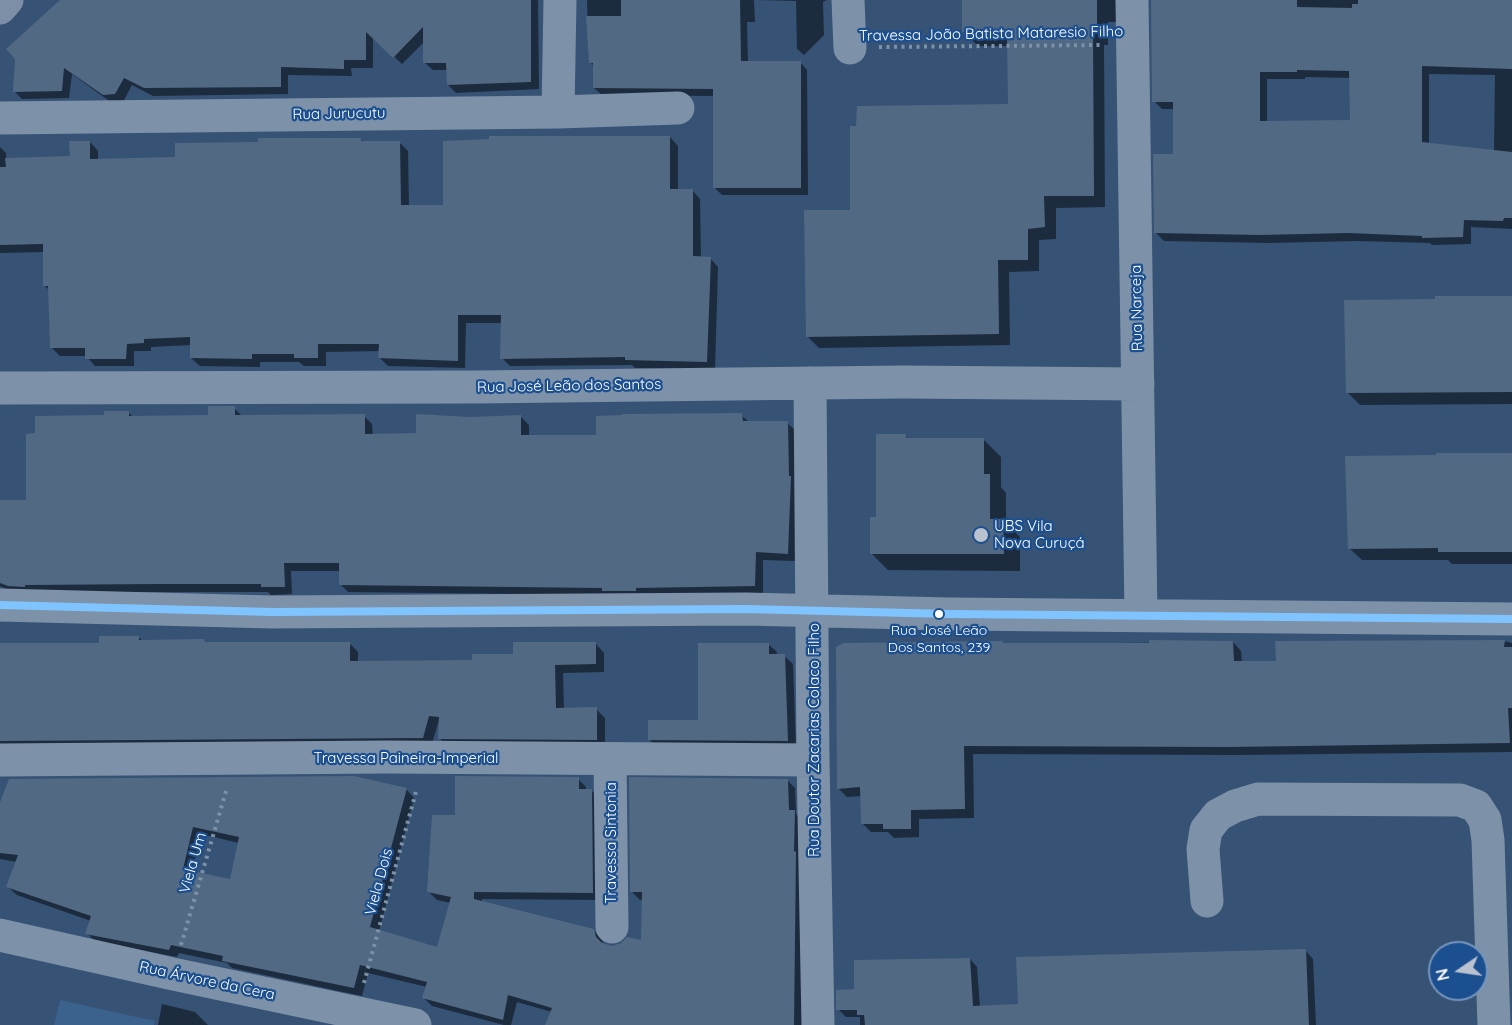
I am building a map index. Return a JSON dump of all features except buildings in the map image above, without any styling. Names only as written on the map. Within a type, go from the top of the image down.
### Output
[{"type":"main road","points":[[0,8],[7,0]]},
{"type":"street","points":[[558,112],[560,0]]},
{"type":"street","points":[[848,0],[850,48]]},
{"type":"street","name":"Rua Narceja","points":[[1132,0],[1141,615]]},
{"type":"street","name":"Rua Jurucutu","points":[[0,118],[558,112],[678,108]]},
{"type":"street","name":"Rua José Leão dos Santos","points":[[0,388],[452,387],[903,382],[1138,384]]},
{"type":"street","name":"Rua Doutor Zacarias Colaco Filho","points":[[810,383],[818,1025]]},
{"type":"street","points":[[0,605],[272,612],[746,609],[949,614],[1512,619]]},
{"type":"street","name":"Travessa Paineira-Imperial","points":[[0,760],[425,758],[813,760]]},
{"type":"street","name":"Travessa Sintonia","points":[[610,759],[612,927]]},
{"type":"street","points":[[1207,901],[1203,849],[1206,831],[1218,815],[1235,806],[1257,799],[1460,800],[1476,806],[1485,820],[1488,840],[1494,1025]]},
{"type":"street","name":"Rua Árvore da Cera","points":[[0,935],[354,1019],[415,1025]]},
{"type":"path","name":"Travessa João Batista Mataresio Filho","points":[[850,48],[1133,44]]},
{"type":"path","name":"Viela Um","points":[[172,974],[235,758]]},
{"type":"path","name":"Viela Dois","points":[[354,1019],[425,758]]},
{"type":"water","points":[[60,1000],[155,1021],[154,1025],[54,1025]]},
{"type":"transit line","points":[[0,605],[272,612],[746,609],[949,614],[1512,619]]},
{"type":"place","name":"UBS Vila Nova Curuçá","points":[[981,535]]},
{"type":"place","name":"Rua José Leão Dos Santos, 239","points":[[939,614]]}]
